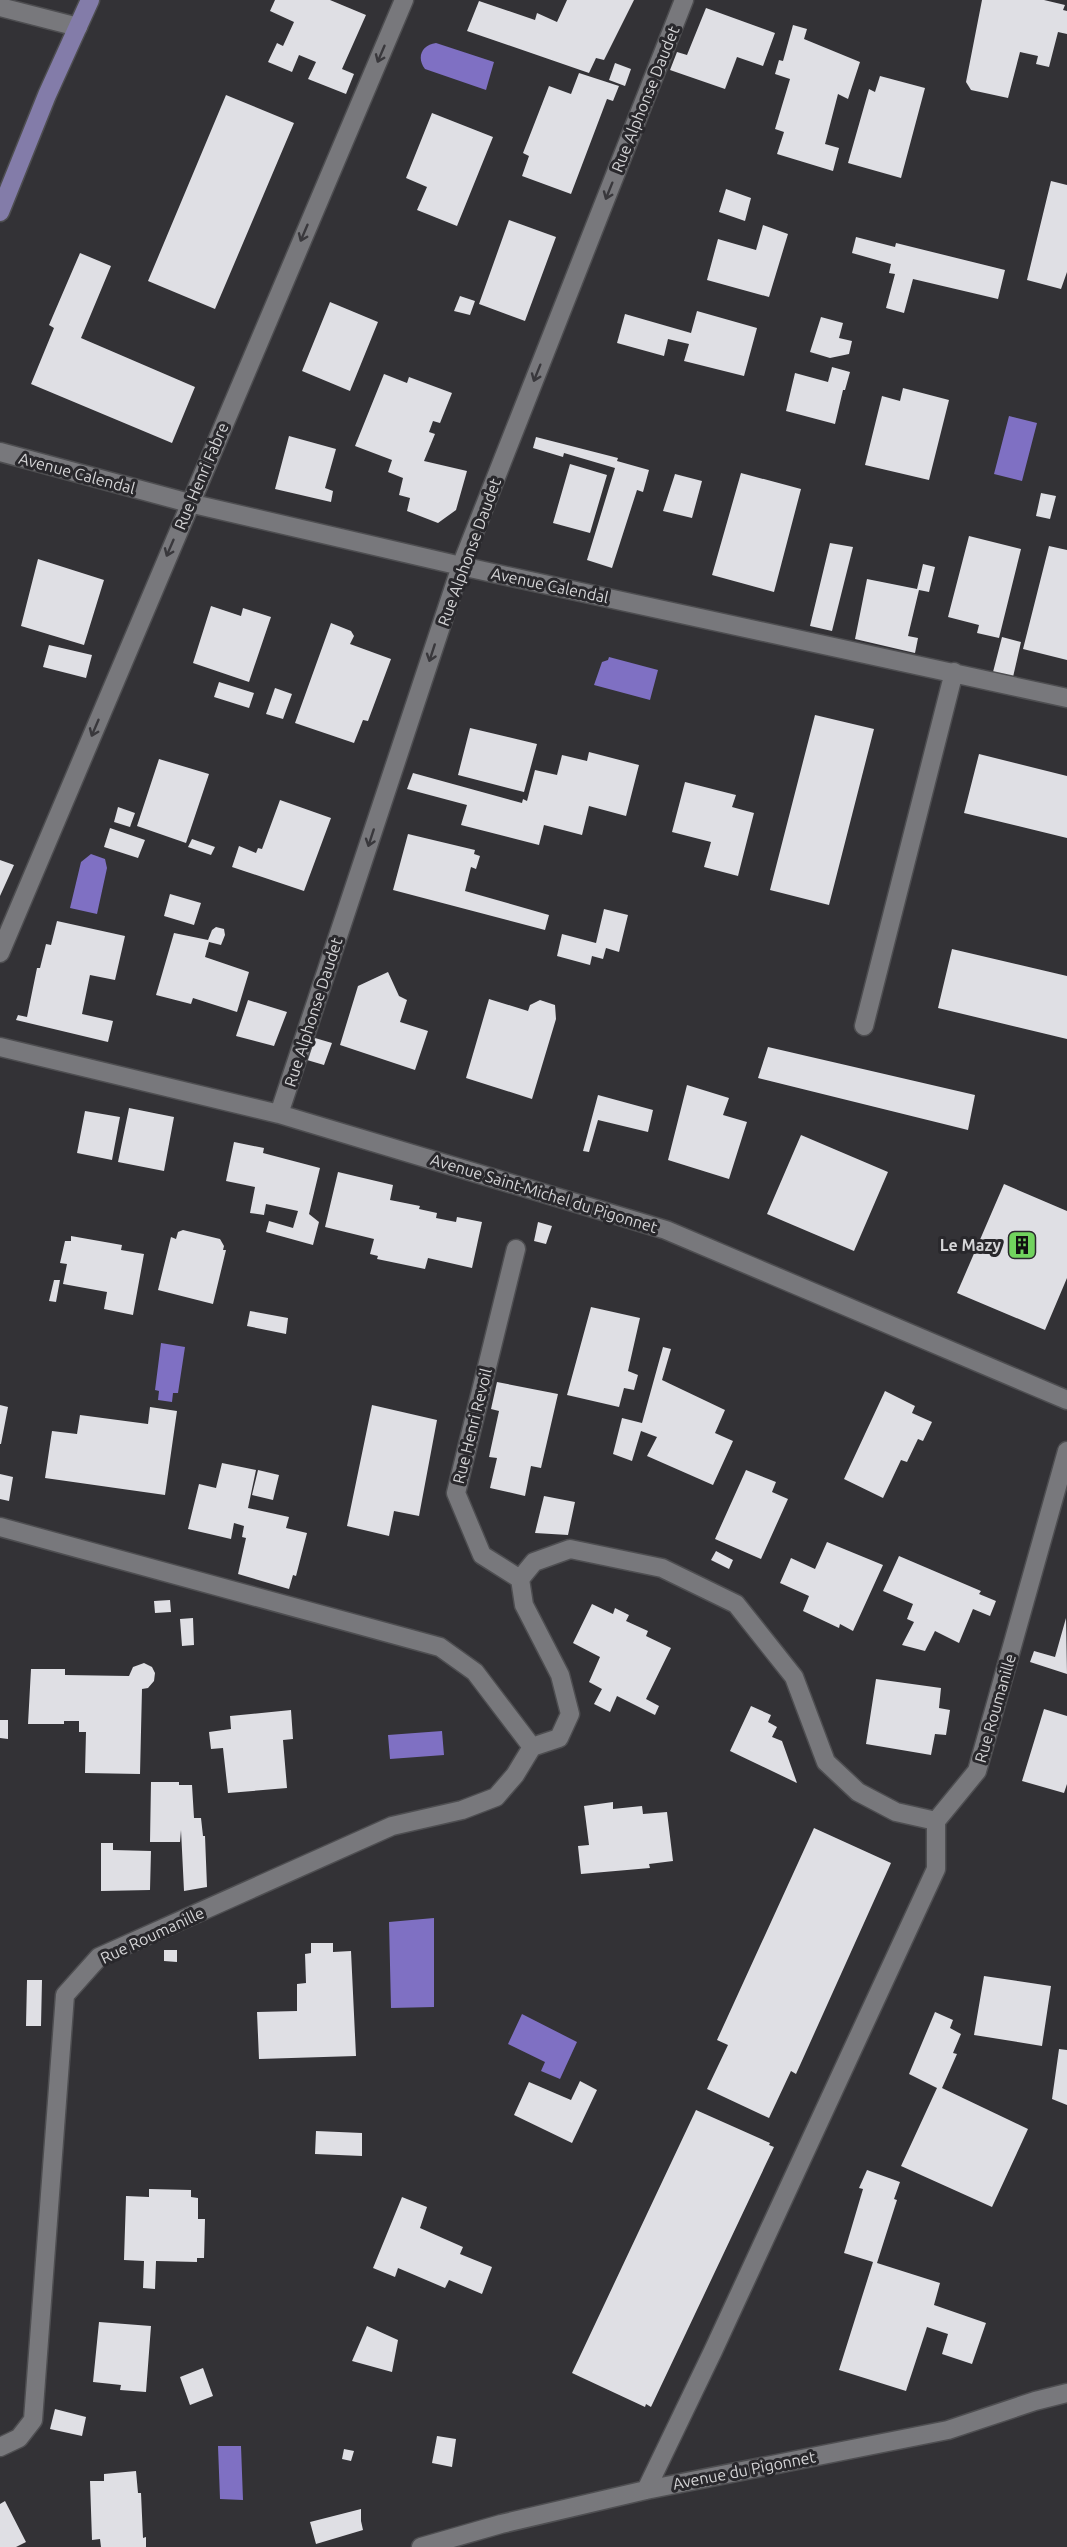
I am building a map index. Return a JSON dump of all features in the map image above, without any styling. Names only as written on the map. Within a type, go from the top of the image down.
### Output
[{"type":"main road","points":[[0,212],[47,95],[90,0]]},
{"type":"street","name":"Rue Henri Fabre","points":[[0,953],[404,0]]},
{"type":"street","name":"Rue Alphonse Daudet","points":[[279,1114],[461,566],[684,0]]},
{"type":"street","points":[[0,7],[78,27]]},
{"type":"street","name":"Avenue Calendal","points":[[0,452],[189,503],[461,566],[1067,698]]},
{"type":"street","points":[[864,1026],[954,672]]},
{"type":"street","name":"Avenue Saint-Michel du Pigonnet","points":[[0,1047],[279,1114],[666,1230],[1067,1400]]},
{"type":"street","name":"Rue Henri Revoil","points":[[516,1249],[456,1493],[482,1555],[520,1580]]},
{"type":"street","name":"Rue Roumanille","points":[[936,1821],[977,1771],[1067,1450]]},
{"type":"street","points":[[0,1527],[440,1647],[475,1672],[532,1748],[559,1738],[570,1714],[560,1675],[524,1605],[520,1580],[534,1562],[570,1549],[662,1568],[736,1604],[794,1677],[826,1762],[858,1792],[896,1812],[936,1821],[936,1869],[713,2351],[646,2490]]},
{"type":"street","name":"Rue Roumanille","points":[[0,2447],[19,2438],[33,2420],[65,1995],[99,1957],[392,1826],[462,1810],[496,1797],[515,1775],[532,1748]]},
{"type":"street","name":"Avenue du Pigonnet","points":[[421,2547],[501,2524],[646,2490],[948,2430],[1035,2401],[1067,2393]]},
{"type":"shaded area","points":[[436,43],[494,62],[486,90],[425,69],[421,60],[422,52],[427,46]]},
{"type":"shaded area","points":[[1009,416],[1037,423],[1022,481],[994,474]]},
{"type":"shaded area","points":[[609,657],[658,670],[650,700],[594,685],[602,662],[608,660]]},
{"type":"shaded area","points":[[91,854],[105,859],[107,868],[97,914],[70,908],[81,862]]},
{"type":"shaded area","points":[[161,1343],[185,1347],[178,1393],[173,1393],[172,1402],[158,1400],[159,1391],[155,1390]]},
{"type":"shaded area","points":[[442,1731],[444,1755],[390,1759],[388,1735]]},
{"type":"shaded area","points":[[434,1918],[434,2007],[391,2008],[389,1922]]},
{"type":"shaded area","points":[[522,2014],[577,2042],[560,2079],[541,2071],[545,2062],[508,2044]]},
{"type":"shaded area","points":[[218,2446],[241,2446],[243,2500],[220,2499]]},
{"type":"building","points":[[275,0],[330,0],[366,15],[342,69],[354,74],[346,94],[308,79],[316,62],[299,55],[292,72],[268,62],[277,43],[283,46],[294,22],[270,11]]},
{"type":"building","points":[[567,0],[634,0],[604,60],[596,58],[589,73],[467,31],[479,1],[535,20],[537,13],[557,22]]},
{"type":"building","points":[[982,0],[1044,0],[1065,5],[1063,10],[1067,11],[1067,34],[1058,32],[1049,67],[1036,64],[1038,56],[1020,52],[1008,98],[971,90],[966,82]]},
{"type":"building","points":[[706,8],[775,33],[763,66],[737,57],[725,89],[670,70],[677,52],[687,55]]},
{"type":"building","points":[[793,25],[807,29],[804,39],[860,62],[848,99],[838,94],[825,144],[839,148],[833,171],[777,154],[784,132],[775,129],[790,79],[775,74],[779,60],[783,61]]},
{"type":"building","points":[[615,63],[631,69],[625,86],[609,80]]},
{"type":"building","points":[[579,73],[619,86],[613,101],[607,99],[571,194],[522,176],[529,156],[523,153],[549,86],[571,94]]},
{"type":"building","points":[[880,76],[925,88],[901,178],[848,163],[869,89],[875,92]]},
{"type":"building","points":[[226,95],[294,123],[215,309],[148,281]]},
{"type":"building","points":[[432,113],[493,137],[457,226],[417,210],[427,187],[406,178]]},
{"type":"building","points":[[1051,181],[1067,185],[1067,272],[1061,289],[1027,280]]},
{"type":"building","points":[[726,189],[751,198],[745,221],[719,212]]},
{"type":"building","points":[[509,220],[556,237],[525,321],[479,304]]},
{"type":"building","points":[[763,225],[788,234],[769,297],[707,280],[718,239],[756,250]]},
{"type":"building","points":[[856,237],[895,247],[896,243],[1005,270],[998,299],[913,279],[904,313],[886,308],[895,274],[889,273],[891,264],[852,253]]},
{"type":"building","points":[[80,253],[111,266],[81,338],[195,387],[172,443],[31,384],[54,328],[49,325]]},
{"type":"building","points":[[460,296],[475,301],[470,315],[454,311]]},
{"type":"building","points":[[330,302],[378,322],[350,391],[302,371]]},
{"type":"building","points":[[697,311],[757,328],[744,376],[684,361],[689,344],[668,339],[664,356],[617,343],[625,314],[691,333]]},
{"type":"building","points":[[821,317],[843,323],[839,338],[852,341],[849,354],[830,358],[810,352]]},
{"type":"building","points":[[832,367],[850,372],[835,424],[786,411],[795,373],[828,382]]},
{"type":"building","points":[[384,374],[407,383],[409,377],[452,393],[440,423],[433,421],[429,432],[435,434],[424,461],[467,471],[456,510],[438,523],[407,511],[410,498],[399,495],[403,478],[388,472],[392,460],[355,446]]},
{"type":"building","points":[[903,388],[949,400],[929,480],[865,465],[882,396],[900,401]]},
{"type":"building","points":[[289,436],[336,449],[325,488],[333,491],[331,502],[275,489]]},
{"type":"building","points":[[536,437],[618,458],[617,461],[649,470],[643,492],[637,490],[612,568],[587,560],[615,468],[564,453],[563,457],[533,448]]},
{"type":"building","points":[[570,464],[607,475],[590,533],[553,523]]},
{"type":"building","points":[[741,473],[801,489],[774,592],[712,575]]},
{"type":"building","points":[[675,474],[702,481],[692,518],[663,511]]},
{"type":"building","points":[[1041,493],[1056,496],[1050,519],[1036,516]]},
{"type":"building","points":[[969,536],[1021,549],[999,638],[977,633],[979,625],[948,617]]},
{"type":"building","points":[[830,543],[853,547],[832,631],[810,626]]},
{"type":"building","points":[[1049,546],[1067,550],[1067,660],[1023,649]]},
{"type":"building","points":[[38,559],[104,580],[84,645],[21,626]]},
{"type":"building","points":[[923,564],[935,567],[929,592],[919,590],[908,636],[918,638],[915,653],[855,639],[867,579],[917,589]]},
{"type":"building","points":[[211,606],[241,616],[243,608],[271,617],[249,682],[193,663]]},
{"type":"building","points":[[331,623],[351,631],[354,636],[350,644],[391,659],[368,721],[363,720],[354,743],[295,723]]},
{"type":"building","points":[[1002,637],[1021,642],[1013,677],[993,672]]},
{"type":"building","points":[[49,645],[92,655],[86,678],[43,667]]},
{"type":"building","points":[[219,682],[254,693],[249,708],[214,697]]},
{"type":"building","points":[[275,688],[292,694],[283,719],[266,714]]},
{"type":"building","points":[[815,715],[874,729],[829,905],[770,890]]},
{"type":"building","points":[[470,728],[537,744],[524,792],[458,775]]},
{"type":"building","points":[[589,752],[639,765],[626,816],[589,806],[582,835],[544,825],[539,845],[461,825],[467,805],[407,789],[413,773],[522,803],[523,799],[527,801],[535,770],[557,775],[562,755],[587,761]]},
{"type":"building","points":[[979,754],[1067,776],[1067,838],[964,813]]},
{"type":"building","points":[[159,759],[209,774],[186,843],[137,826]]},
{"type":"building","points":[[685,782],[736,795],[732,807],[754,813],[738,876],[704,867],[711,842],[672,832]]},
{"type":"building","points":[[280,800],[331,818],[304,891],[232,867],[239,846],[256,853],[258,848],[262,849]]},
{"type":"building","points":[[118,807],[135,813],[130,827],[114,822]]},
{"type":"building","points":[[110,828],[145,840],[138,858],[104,847]]},
{"type":"building","points":[[408,834],[475,850],[474,854],[480,856],[476,869],[471,867],[465,891],[549,915],[545,930],[393,890]]},
{"type":"building","points":[[192,839],[215,847],[211,855],[188,847]]},
{"type":"building","points":[[0,860],[14,865],[0,896]]},
{"type":"building","points":[[170,894],[201,903],[194,925],[164,916]]},
{"type":"building","points":[[604,909],[628,915],[619,952],[606,948],[603,959],[592,956],[590,965],[557,956],[562,934],[596,943]]},
{"type":"building","points":[[57,921],[125,936],[115,980],[90,975],[82,1014],[113,1021],[108,1042],[16,1020],[18,1015],[27,1017],[37,968],[40,968],[46,944],[51,945]]},
{"type":"building","points":[[216,927],[224,929],[225,935],[221,945],[209,942],[205,957],[249,972],[237,1012],[193,998],[191,1004],[156,995],[174,933],[208,940],[212,930]]},
{"type":"building","points":[[952,949],[1067,976],[1067,1039],[938,1008]]},
{"type":"building","points":[[388,972],[399,996],[407,1000],[400,1022],[428,1031],[415,1070],[340,1045],[358,986]]},
{"type":"building","points":[[489,999],[528,1011],[530,1005],[540,1000],[555,1005],[556,1019],[532,1099],[466,1078]]},
{"type":"building","points":[[248,1000],[287,1012],[274,1046],[236,1036]]},
{"type":"building","points":[[315,1038],[332,1043],[324,1065],[307,1060]]},
{"type":"building","points":[[768,1047],[975,1095],[968,1130],[758,1078]]},
{"type":"building","points":[[687,1085],[729,1098],[723,1115],[747,1122],[729,1179],[668,1160]]},
{"type":"building","points":[[598,1095],[653,1110],[648,1132],[598,1120],[589,1152],[583,1151]]},
{"type":"building","points":[[129,1108],[174,1117],[164,1171],[118,1162]]},
{"type":"building","points":[[85,1111],[120,1117],[112,1160],[77,1153]]},
{"type":"building","points":[[801,1135],[888,1172],[854,1251],[767,1214]]},
{"type":"building","points":[[234,1142],[264,1148],[263,1153],[320,1168],[309,1214],[319,1222],[313,1245],[266,1232],[269,1221],[293,1228],[298,1211],[266,1204],[264,1215],[250,1213],[255,1187],[226,1181]]},
{"type":"building","points":[[338,1172],[393,1185],[390,1200],[420,1206],[419,1209],[437,1213],[436,1218],[456,1222],[457,1217],[482,1222],[472,1268],[428,1258],[425,1269],[377,1259],[378,1256],[370,1254],[374,1239],[325,1227]]},
{"type":"building","name":"Le Mazy","points":[[1004,1184],[1067,1211],[1067,1278],[1045,1330],[957,1293]]},
{"type":"building","points":[[538,1222],[552,1226],[546,1244],[534,1241]]},
{"type":"building","points":[[183,1230],[220,1239],[224,1246],[223,1250],[226,1250],[213,1304],[158,1290],[171,1237],[176,1239],[178,1232]]},
{"type":"building","points":[[71,1236],[122,1245],[121,1250],[144,1254],[133,1315],[104,1309],[107,1292],[63,1284],[67,1264],[60,1263],[65,1241],[71,1241]]},
{"type":"building","points":[[54,1280],[60,1280],[56,1302],[49,1301]]},
{"type":"building","points":[[591,1307],[640,1318],[628,1371],[638,1375],[634,1390],[624,1388],[619,1407],[567,1395]]},
{"type":"building","points":[[250,1311],[288,1318],[286,1334],[247,1326]]},
{"type":"building","points":[[663,1347],[671,1349],[662,1380],[725,1410],[715,1433],[733,1441],[713,1485],[647,1456],[657,1437],[641,1431],[632,1461],[613,1454],[622,1418],[642,1423]]},
{"type":"building","points":[[497,1382],[558,1394],[541,1468],[531,1466],[525,1496],[490,1488],[497,1458],[489,1457],[499,1411],[491,1409]]},
{"type":"building","points":[[885,1391],[915,1406],[912,1413],[932,1422],[923,1441],[918,1439],[907,1462],[901,1460],[883,1498],[844,1479]]},
{"type":"building","points":[[0,1405],[8,1407],[1,1444],[0,1444]]},
{"type":"building","points":[[372,1405],[437,1420],[419,1516],[394,1511],[389,1536],[347,1526]]},
{"type":"building","points":[[150,1407],[177,1411],[165,1495],[45,1478],[52,1431],[77,1434],[80,1415],[148,1424]]},
{"type":"building","points":[[222,1463],[256,1470],[248,1508],[289,1517],[286,1528],[307,1533],[296,1576],[293,1575],[289,1589],[238,1574],[246,1538],[242,1537],[244,1526],[234,1523],[231,1539],[188,1529],[199,1484],[216,1488]]},
{"type":"building","points":[[258,1470],[279,1475],[273,1500],[252,1495]]},
{"type":"building","points":[[746,1470],[776,1482],[772,1492],[788,1499],[761,1559],[715,1539]]},
{"type":"building","points":[[0,1474],[13,1477],[9,1501],[0,1499]]},
{"type":"building","points":[[544,1496],[575,1502],[568,1535],[535,1533]]},
{"type":"building","points":[[827,1542],[883,1565],[853,1631],[840,1624],[839,1628],[803,1611],[809,1596],[780,1583],[791,1558],[815,1569]]},
{"type":"building","points":[[716,1551],[733,1560],[729,1569],[711,1560]]},
{"type":"building","points":[[899,1556],[981,1591],[979,1594],[996,1601],[990,1616],[973,1609],[959,1643],[935,1631],[925,1651],[902,1645],[914,1622],[907,1619],[913,1604],[883,1591]]},
{"type":"building","points":[[170,1600],[171,1612],[155,1613],[154,1601]]},
{"type":"building","points":[[592,1604],[613,1614],[615,1608],[629,1615],[626,1621],[648,1631],[646,1636],[671,1648],[646,1699],[659,1706],[655,1715],[617,1696],[610,1712],[594,1704],[602,1689],[589,1682],[600,1657],[573,1643]]},
{"type":"building","points":[[193,1618],[194,1645],[182,1646],[180,1619]]},
{"type":"building","points":[[1066,1618],[1067,1674],[1030,1662],[1034,1651],[1055,1657]]},
{"type":"building","points":[[144,1663],[152,1667],[155,1673],[154,1681],[148,1688],[142,1689],[140,1774],[85,1773],[86,1732],[79,1732],[79,1721],[64,1721],[64,1724],[28,1724],[31,1669],[65,1669],[65,1675],[129,1676],[133,1667]]},
{"type":"building","points":[[876,1679],[941,1688],[939,1708],[950,1710],[946,1735],[935,1734],[931,1755],[866,1744]]},
{"type":"building","points":[[751,1706],[771,1715],[768,1722],[777,1727],[772,1737],[782,1741],[797,1783],[730,1751]]},
{"type":"building","points":[[1044,1709],[1067,1716],[1067,1784],[1064,1793],[1022,1781]]},
{"type":"building","points":[[291,1710],[293,1739],[283,1740],[287,1788],[228,1793],[223,1748],[211,1749],[209,1732],[231,1729],[230,1716]]},
{"type":"building","points":[[0,1720],[8,1720],[8,1739],[0,1738]]},
{"type":"building","points":[[151,1782],[179,1782],[179,1785],[192,1785],[194,1818],[201,1818],[203,1836],[205,1836],[207,1887],[184,1891],[181,1830],[180,1842],[150,1842]]},
{"type":"building","points":[[613,1802],[613,1809],[642,1806],[643,1814],[667,1812],[673,1861],[649,1864],[650,1868],[581,1874],[578,1846],[589,1845],[584,1806]]},
{"type":"building","points":[[814,1828],[891,1863],[796,2074],[791,2071],[769,2118],[707,2089],[728,2045],[717,2040]]},
{"type":"building","points":[[101,1843],[113,1843],[113,1850],[151,1851],[150,1890],[101,1891]]},
{"type":"building","points":[[311,1943],[333,1943],[333,1952],[351,1951],[356,2056],[259,2059],[257,2012],[297,2011],[297,1984],[306,1983],[305,1954],[311,1953]]},
{"type":"building","points":[[164,1950],[177,1950],[177,1962],[164,1961]]},
{"type":"building","points":[[984,1976],[1051,1986],[1042,2046],[974,2035]]},
{"type":"building","points":[[27,1980],[42,1980],[41,2026],[26,2026]]},
{"type":"building","points":[[935,2012],[953,2020],[950,2028],[961,2034],[953,2053],[957,2054],[942,2088],[1028,2129],[992,2207],[901,2166],[937,2088],[909,2074]]},
{"type":"building","points":[[1059,2049],[1067,2050],[1067,2105],[1052,2099]]},
{"type":"building","points":[[580,2081],[597,2090],[572,2143],[514,2115],[529,2082],[571,2100]]},
{"type":"building","points":[[696,2110],[770,2143],[769,2145],[774,2147],[651,2407],[646,2404],[645,2407],[572,2373]]},
{"type":"building","points":[[316,2131],[362,2133],[362,2156],[315,2154]]},
{"type":"building","points":[[867,2170],[900,2182],[894,2199],[897,2200],[877,2263],[940,2283],[934,2305],[986,2323],[972,2364],[942,2354],[948,2334],[927,2327],[906,2391],[839,2370],[873,2262],[844,2253],[863,2189],[859,2188]]},
{"type":"building","points":[[149,2189],[191,2190],[191,2197],[198,2198],[198,2219],[205,2219],[204,2258],[197,2258],[197,2262],[156,2261],[155,2289],[143,2288],[144,2261],[124,2260],[126,2196],[149,2197]]},
{"type":"building","points":[[402,2197],[427,2207],[420,2228],[463,2247],[460,2254],[492,2267],[482,2294],[449,2280],[445,2288],[398,2268],[395,2277],[373,2268]]},
{"type":"building","points":[[99,2322],[151,2326],[146,2392],[120,2390],[121,2385],[93,2382]]},
{"type":"building","points":[[367,2326],[398,2340],[392,2372],[352,2361]]},
{"type":"building","points":[[203,2368],[213,2396],[190,2405],[180,2377]]},
{"type":"building","points":[[55,2409],[86,2417],[82,2436],[50,2429]]},
{"type":"building","points":[[437,2436],[456,2439],[452,2467],[432,2463]]},
{"type":"building","points":[[344,2449],[354,2451],[351,2461],[342,2459]]},
{"type":"building","points":[[136,2471],[138,2493],[141,2493],[143,2538],[146,2537],[146,2547],[101,2547],[100,2539],[92,2540],[90,2481],[104,2481],[104,2474]]},
{"type":"building","points":[[5,2501],[26,2542],[16,2547],[0,2547],[0,2504]]},
{"type":"building","points":[[361,2509],[363,2530],[316,2544],[310,2522]]},
{"type":"place","name":"Le Mazy","points":[[1022,1245]]}]
